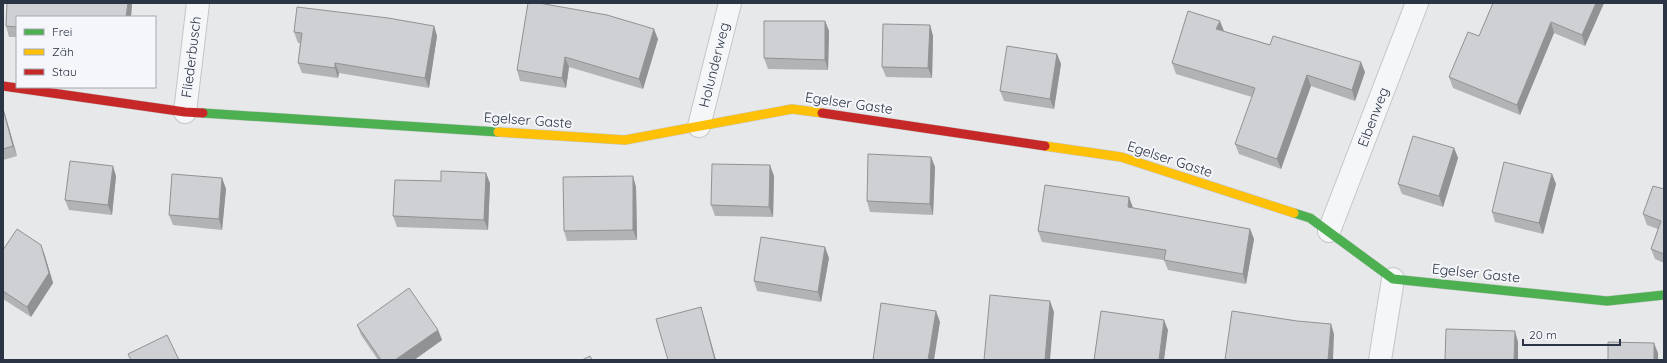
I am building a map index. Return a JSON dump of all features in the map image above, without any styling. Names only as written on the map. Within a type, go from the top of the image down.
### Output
[{"type":"street","name":"Fliederbusch","points":[[184,112],[198,3]]},
{"type":"street","name":"Holunderweg","points":[[699,126],[730,3]]},
{"type":"street","name":"Eibenweg","points":[[1329,231],[1417,3]]},
{"type":"street","name":"Egelser Gaste","points":[[3,86],[16,88]]},
{"type":"street","name":"Egelser Gaste","points":[[17,88],[184,112],[625,140],[792,109],[1121,157],[1310,218],[1393,279],[1607,301],[1664,295]]},
{"type":"street","points":[[1380,360],[1393,279]]},
{"type":"building","points":[[7,3],[128,3],[126,16],[16,16],[16,27],[6,26]]},
{"type":"building","points":[[528,3],[539,3],[607,15],[654,29],[639,79],[565,57],[562,78],[517,70]]},
{"type":"building","points":[[1493,3],[1596,3],[1582,35],[1551,22],[1517,105],[1449,77],[1468,32],[1479,36]]},
{"type":"building","points":[[297,7],[388,18],[434,26],[425,78],[335,63],[335,68],[298,63],[302,33],[294,32]]},
{"type":"building","points":[[1188,11],[1220,21],[1216,29],[1270,45],[1273,36],[1361,62],[1352,90],[1307,75],[1277,159],[1235,144],[1255,88],[1172,63]]},
{"type":"building","points":[[764,21],[825,21],[825,60],[764,58]]},
{"type":"building","points":[[883,24],[930,25],[928,68],[882,67]]},
{"type":"building","points":[[1007,46],[1057,54],[1050,99],[1000,91]]},
{"type":"building","points":[[3,109],[13,146],[3,149]]},
{"type":"building","points":[[1413,136],[1454,148],[1439,196],[1398,184]]},
{"type":"building","points":[[868,154],[931,157],[930,204],[867,201]]},
{"type":"building","points":[[70,161],[113,166],[108,205],[65,200]]},
{"type":"building","points":[[1504,162],[1552,174],[1539,223],[1492,212]]},
{"type":"building","points":[[712,164],[770,165],[769,207],[711,205]]},
{"type":"building","points":[[441,171],[486,173],[484,220],[393,216],[395,180],[441,181]]},
{"type":"building","points":[[172,174],[222,178],[219,219],[169,215]]},
{"type":"building","points":[[633,176],[633,230],[564,231],[563,177]]},
{"type":"building","points":[[1045,185],[1129,197],[1128,207],[1250,229],[1243,274],[1164,260],[1166,250],[1038,231]]},
{"type":"building","points":[[1653,186],[1664,189],[1664,254],[1651,249],[1661,221],[1643,214]]},
{"type":"building","points":[[17,229],[41,245],[49,273],[27,307],[3,291],[3,250]]},
{"type":"building","points":[[761,237],[825,247],[818,292],[754,281]]},
{"type":"building","points":[[409,288],[438,330],[395,360],[381,360],[357,325]]},
{"type":"building","points":[[990,295],[1050,301],[1045,360],[984,360]]},
{"type":"building","points":[[881,303],[936,311],[928,360],[873,360]]},
{"type":"building","points":[[701,307],[715,360],[668,360],[656,319]]},
{"type":"building","points":[[1101,311],[1164,320],[1159,360],[1094,360]]},
{"type":"building","points":[[1232,311],[1297,321],[1331,324],[1328,360],[1225,360]]},
{"type":"building","points":[[1446,329],[1515,331],[1514,360],[1445,360]]},
{"type":"building","points":[[167,335],[179,360],[131,360],[128,354]]},
{"type":"building","points":[[1608,342],[1654,343],[1654,360],[1608,360]]},
{"type":"building","points":[[590,356],[592,360],[582,360]]},
{"type":"traffic: fast","points":[[203,113],[498,132]]},
{"type":"traffic: fast","points":[[1294,213],[1310,218],[1393,279],[1607,301],[1664,295]]},
{"type":"traffic: slow","points":[[498,132],[625,140],[792,109],[822,113]]},
{"type":"traffic: slow","points":[[1045,146],[1121,157],[1294,213]]},
{"type":"traffic: jam","points":[[3,86],[16,88]]},
{"type":"traffic: jam","points":[[17,88],[185,112],[203,113]]},
{"type":"traffic: jam","points":[[822,113],[1045,146]]}]
